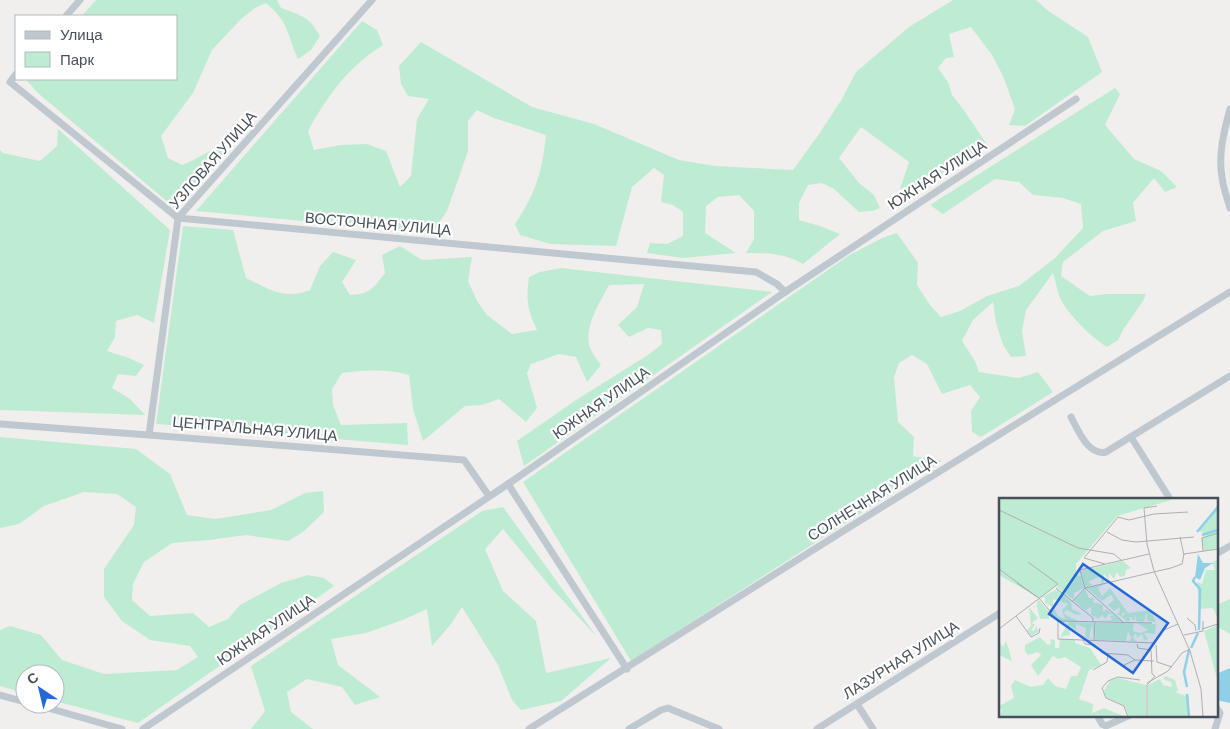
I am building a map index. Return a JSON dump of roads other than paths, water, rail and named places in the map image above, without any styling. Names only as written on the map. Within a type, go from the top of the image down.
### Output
[{"type":"street","points":[[67,15],[80,0]]},
{"type":"street","name":"УЗЛОВАЯ УЛИЦА","points":[[149,435],[178,218],[372,0]]},
{"type":"street","points":[[15,75],[10,82],[178,218]]},
{"type":"street","name":"ЮЖНАЯ УЛИЦА","points":[[143,729],[508,484],[785,292],[1076,99]]},
{"type":"street","points":[[1230,109],[1222,142],[1221,166],[1230,208]]},
{"type":"street","name":"ВОСТОЧНАЯ УЛИЦА","points":[[178,218],[756,272],[777,284],[785,292]]},
{"type":"street","name":"СОЛНЕЧНАЯ УЛИЦА","points":[[530,729],[848,528],[1230,292]]},
{"type":"street","points":[[1071,417],[1088,445],[1096,452],[1106,452],[1230,376]]},
{"type":"street","name":"ЦЕНТРАЛЬНАЯ УЛИЦА","points":[[0,424],[464,460],[489,496]]},
{"type":"street","points":[[1131,437],[1169,498]]},
{"type":"street","points":[[508,484],[627,669]]},
{"type":"street","points":[[1218,553],[1230,546]]},
{"type":"street","name":"ЛАЗУРНАЯ УЛИЦА","points":[[816,729],[999,614]]},
{"type":"street","points":[[0,694],[15,699]]},
{"type":"street","points":[[857,704],[873,729]]},
{"type":"street","points":[[629,729],[660,710],[668,708],[719,729]]},
{"type":"street","points":[[1215,729],[1220,713],[1218,710]]},
{"type":"street","points":[[65,713],[122,729]]},
{"type":"street","points":[[1098,716],[1102,724],[1106,726],[1128,716]]},
{"type":"water","points":[[1230,668],[1230,703],[1218,700],[1218,673]]}]
